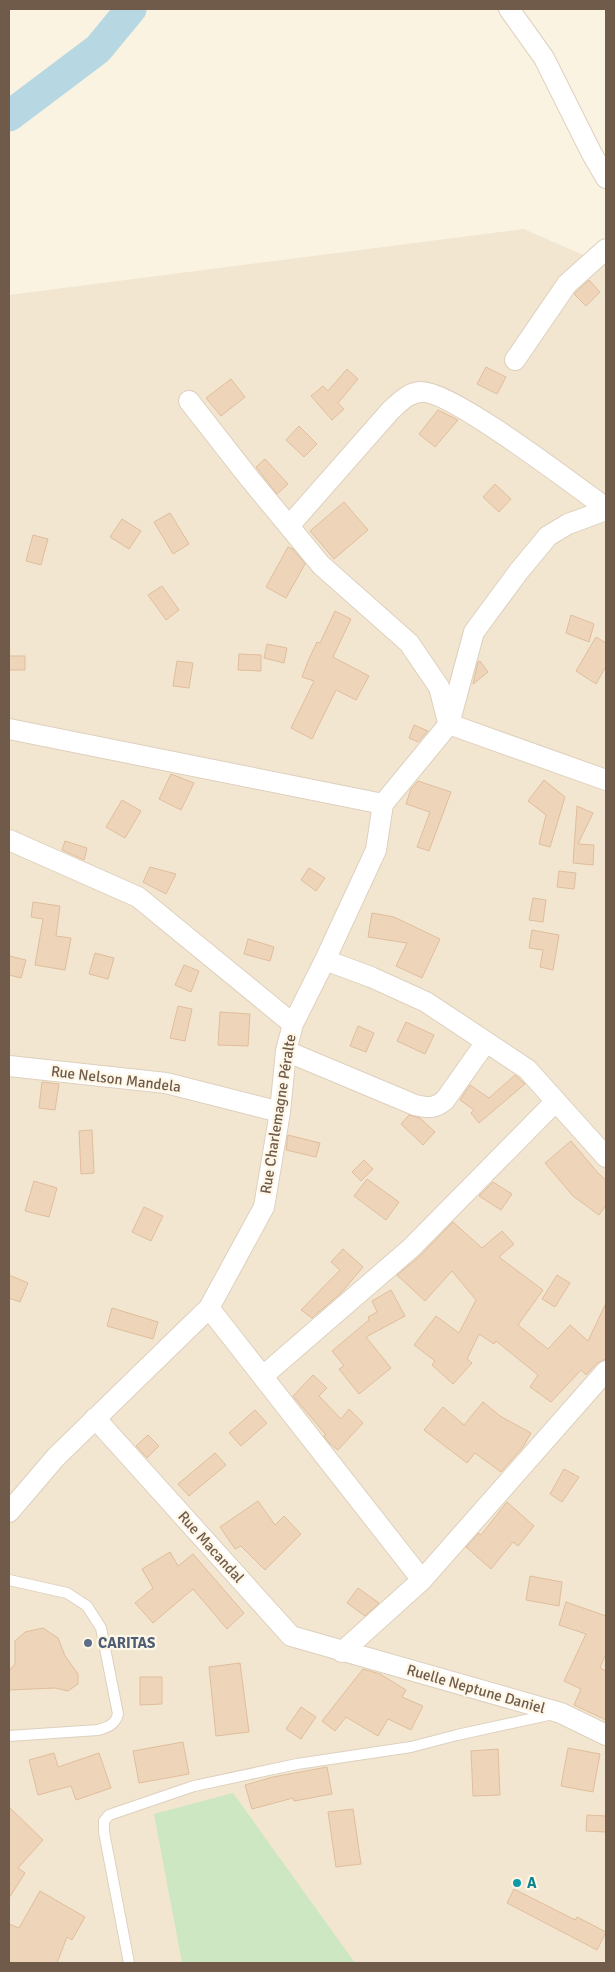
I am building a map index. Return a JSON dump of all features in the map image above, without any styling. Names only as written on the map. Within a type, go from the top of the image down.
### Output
[{"type":"street","points":[[509,9],[544,58],[606,178]]},
{"type":"street","points":[[515,360],[566,284],[606,249]]},
{"type":"street","points":[[290,526],[391,410],[407,396],[421,392],[434,394],[451,401],[518,444],[606,509]]},
{"type":"street","points":[[189,401],[321,565],[409,643],[439,687],[449,724]]},
{"type":"street","points":[[9,729],[383,804],[449,724],[474,632],[520,571],[548,536],[568,524],[606,509]]},
{"type":"street","points":[[449,724],[606,780]]},
{"type":"street","name":"Rue Charlemagne Péralte","points":[[9,1512],[56,1457],[209,1308],[264,1207],[280,1112],[286,1051],[293,1024],[376,850],[383,804]]},
{"type":"street","points":[[9,840],[138,897],[293,1024]]},
{"type":"street","points":[[325,960],[371,977],[426,1002],[527,1070],[606,1157]]},
{"type":"street","points":[[286,1051],[415,1105],[427,1108],[436,1107],[445,1100],[486,1042]]},
{"type":"street","name":"Rue Nelson Mandela","points":[[9,1066],[166,1082],[280,1112]]},
{"type":"street","points":[[262,1376],[411,1248],[555,1102]]},
{"type":"street","points":[[209,1308],[422,1580]]},
{"type":"street","points":[[342,1652],[422,1580],[606,1371]]},
{"type":"street","name":"Rue Macandal","points":[[95,1418],[291,1636],[342,1652]]},
{"type":"street","name":"Ruelle Neptune Daniel","points":[[342,1652],[561,1713],[606,1735]]},
{"type":"lane","points":[[9,1580],[67,1593],[87,1606],[101,1628],[118,1714],[114,1724],[108,1728],[9,1736]]},
{"type":"lane","points":[[129,1963],[104,1832],[104,1821],[109,1815],[194,1786],[298,1764],[411,1747],[457,1735],[561,1713]]},
{"type":"shaded area","points":[[524,229],[606,265],[606,1963],[9,1963],[9,295]]},
{"type":"green space","points":[[233,1793],[355,1963],[182,1963],[154,1814]]},
{"type":"building","points":[[589,280],[600,292],[586,306],[574,294]]},
{"type":"building","points":[[486,367],[506,377],[497,394],[477,384]]},
{"type":"building","points":[[347,369],[358,379],[338,403],[344,409],[332,420],[311,396],[323,386],[328,391]]},
{"type":"building","points":[[231,379],[245,397],[221,416],[206,398]]},
{"type":"building","points":[[438,410],[458,420],[435,447],[419,434]]},
{"type":"building","points":[[299,426],[317,444],[304,457],[286,440]]},
{"type":"building","points":[[265,459],[288,484],[277,494],[256,467]]},
{"type":"building","points":[[495,484],[511,499],[499,512],[483,497]]},
{"type":"building","points":[[344,502],[368,530],[334,559],[310,531]]},
{"type":"building","points":[[170,513],[189,544],[173,554],[154,522]]},
{"type":"building","points":[[122,519],[141,531],[129,549],[110,537]]},
{"type":"building","points":[[33,535],[48,539],[41,565],[26,561]]},
{"type":"building","points":[[288,547],[293,549],[305,564],[286,598],[266,587]]},
{"type":"building","points":[[162,586],[179,610],[166,620],[148,595]]},
{"type":"building","points":[[335,611],[351,619],[333,657],[369,676],[356,700],[336,690],[312,739],[291,728],[314,681],[302,677],[308,661],[317,642],[320,643]]},
{"type":"building","points":[[571,615],[594,624],[589,642],[566,633]]},
{"type":"building","points":[[596,637],[606,643],[606,666],[596,684],[576,671]]},
{"type":"building","points":[[267,644],[287,648],[284,663],[264,658]]},
{"type":"building","points":[[239,654],[261,655],[261,671],[238,670]]},
{"type":"building","points":[[9,656],[25,656],[25,670],[9,670]]},
{"type":"building","points":[[177,661],[193,663],[189,688],[173,686]]},
{"type":"building","points":[[480,661],[488,672],[473,684],[478,662]]},
{"type":"building","points":[[414,725],[428,731],[418,742],[409,738]]},
{"type":"building","points":[[171,774],[194,783],[181,810],[159,799]]},
{"type":"building","points":[[544,780],[565,797],[550,847],[539,844],[546,815],[528,801]]},
{"type":"building","points":[[418,781],[451,792],[429,851],[417,847],[430,812],[406,804],[411,789]]},
{"type":"building","points":[[122,800],[141,811],[125,838],[106,827]]},
{"type":"building","points":[[577,806],[593,813],[578,844],[594,845],[593,865],[573,863]]},
{"type":"building","points":[[65,841],[87,848],[84,860],[62,850]]},
{"type":"building","points":[[150,867],[176,874],[166,894],[143,882]]},
{"type":"building","points":[[309,868],[325,878],[316,891],[301,880]]},
{"type":"building","points":[[559,871],[576,873],[574,889],[557,887]]},
{"type":"building","points":[[533,898],[546,900],[543,922],[529,920]]},
{"type":"building","points":[[33,902],[60,906],[56,936],[71,938],[65,970],[35,965],[43,919],[31,917]]},
{"type":"building","points":[[372,913],[394,917],[440,939],[422,978],[396,966],[407,943],[368,937]]},
{"type":"building","points":[[532,930],[559,935],[553,970],[540,967],[543,950],[529,948]]},
{"type":"building","points":[[248,939],[274,947],[270,961],[244,954]]},
{"type":"building","points":[[95,953],[114,958],[108,979],[89,974]]},
{"type":"building","points":[[9,956],[26,960],[21,978],[9,975]]},
{"type":"building","points":[[184,965],[199,971],[191,992],[175,985]]},
{"type":"building","points":[[178,1006],[192,1009],[185,1041],[170,1038]]},
{"type":"building","points":[[220,1012],[250,1014],[248,1046],[218,1045]]},
{"type":"building","points":[[406,1022],[434,1035],[425,1054],[397,1041]]},
{"type":"building","points":[[358,1026],[374,1033],[366,1052],[350,1046]]},
{"type":"building","points":[[515,1075],[525,1084],[479,1123],[471,1113],[474,1110],[460,1100],[470,1085],[489,1098]]},
{"type":"building","points":[[42,1082],[59,1084],[55,1110],[39,1108]]},
{"type":"building","points":[[409,1115],[420,1118],[435,1132],[423,1145],[401,1124]]},
{"type":"building","points":[[92,1130],[94,1173],[81,1174],[79,1131]]},
{"type":"building","points":[[288,1135],[320,1143],[316,1157],[286,1150]]},
{"type":"building","points":[[571,1141],[606,1180],[606,1205],[599,1215],[573,1196],[545,1163]]},
{"type":"building","points":[[364,1160],[373,1169],[361,1181],[352,1172]]},
{"type":"building","points":[[367,1179],[399,1202],[386,1220],[354,1196]]},
{"type":"building","points":[[34,1181],[57,1188],[49,1217],[25,1211]]},
{"type":"building","points":[[493,1182],[512,1194],[501,1210],[479,1196]]},
{"type":"building","points":[[144,1207],[163,1216],[151,1241],[132,1232]]},
{"type":"building","points":[[453,1222],[482,1248],[502,1231],[514,1244],[499,1257],[543,1290],[518,1325],[548,1349],[570,1325],[588,1341],[606,1303],[606,1359],[597,1363],[586,1375],[581,1370],[551,1402],[530,1387],[538,1375],[496,1341],[494,1344],[479,1334],[467,1359],[472,1363],[453,1384],[432,1365],[435,1361],[414,1345],[436,1316],[459,1333],[476,1300],[452,1271],[425,1301],[397,1275],[419,1257]]},
{"type":"building","points":[[343,1249],[363,1267],[341,1293],[312,1318],[301,1310],[340,1270],[331,1262]]},
{"type":"building","points":[[9,1275],[28,1283],[20,1302],[9,1298]]},
{"type":"building","points":[[557,1275],[570,1283],[555,1307],[542,1299]]},
{"type":"building","points":[[391,1290],[405,1316],[366,1337],[391,1368],[359,1394],[339,1369],[344,1366],[332,1351],[369,1320],[368,1317],[377,1312],[372,1301]]},
{"type":"building","points":[[112,1308],[158,1322],[153,1339],[107,1326]]},
{"type":"building","points":[[313,1375],[327,1388],[319,1396],[341,1419],[349,1409],[363,1423],[338,1450],[329,1443],[324,1436],[326,1435],[293,1396]]},
{"type":"building","points":[[483,1402],[500,1416],[531,1433],[523,1447],[501,1472],[475,1453],[467,1463],[424,1430],[443,1407],[464,1425]]},
{"type":"building","points":[[255,1410],[267,1423],[241,1446],[229,1433]]},
{"type":"building","points":[[148,1435],[159,1446],[147,1458],[136,1446]]},
{"type":"building","points":[[215,1453],[226,1465],[189,1496],[178,1484]]},
{"type":"building","points":[[564,1469],[579,1477],[562,1502],[550,1494]]},
{"type":"building","points":[[258,1501],[275,1525],[284,1516],[301,1534],[265,1570],[241,1546],[235,1549],[220,1527]]},
{"type":"building","points":[[507,1502],[534,1526],[518,1546],[513,1542],[491,1569],[466,1547],[479,1533],[481,1535]]},
{"type":"building","points":[[170,1552],[178,1566],[193,1554],[244,1613],[227,1629],[193,1589],[153,1623],[135,1603],[153,1588],[142,1569]]},
{"type":"building","points":[[530,1576],[562,1582],[559,1606],[526,1600]]},
{"type":"building","points":[[358,1588],[379,1603],[365,1616],[347,1603]]},
{"type":"building","points":[[566,1602],[606,1616],[606,1653],[600,1668],[606,1671],[606,1720],[574,1705],[581,1689],[564,1681],[586,1634],[559,1625]]},
{"type":"building","points":[[43,1628],[58,1638],[65,1656],[78,1674],[78,1684],[68,1691],[55,1688],[9,1690],[9,1671],[15,1664],[15,1641],[25,1632]]},
{"type":"building","points":[[240,1663],[249,1732],[216,1736],[209,1667]]},
{"type":"building","points":[[363,1669],[380,1674],[406,1690],[402,1697],[423,1706],[411,1730],[388,1719],[378,1736],[346,1717],[335,1731],[322,1721]]},
{"type":"building","points":[[140,1677],[162,1677],[162,1704],[140,1705]]},
{"type":"building","points":[[301,1707],[316,1717],[301,1739],[286,1729]]},
{"type":"building","points":[[183,1742],[189,1774],[139,1783],[133,1751]]},
{"type":"building","points":[[568,1748],[600,1754],[593,1792],[561,1786]]},
{"type":"building","points":[[498,1749],[500,1795],[473,1796],[471,1751]]},
{"type":"building","points":[[54,1753],[58,1767],[99,1753],[111,1788],[76,1800],[71,1786],[38,1795],[29,1760]]},
{"type":"building","points":[[327,1767],[332,1794],[294,1801],[293,1798],[252,1809],[245,1785],[273,1777]]},
{"type":"building","points":[[9,1807],[43,1840],[18,1868],[25,1873],[9,1898]]},
{"type":"building","points":[[353,1809],[361,1864],[336,1867],[328,1812]]},
{"type":"building","points":[[587,1815],[606,1816],[606,1832],[586,1831]]},
{"type":"building","points":[[514,1889],[575,1920],[577,1917],[606,1932],[597,1950],[507,1903]]},
{"type":"building","points":[[40,1891],[85,1917],[72,1940],[67,1937],[57,1963],[9,1963],[9,1924],[19,1928]]},
{"type":"waterway","points":[[9,116],[98,49],[131,9]]},
{"type":"place","name":"CARITAS","points":[[88,1643]]},
{"type":"place","name":"A","points":[[517,1883]]}]
